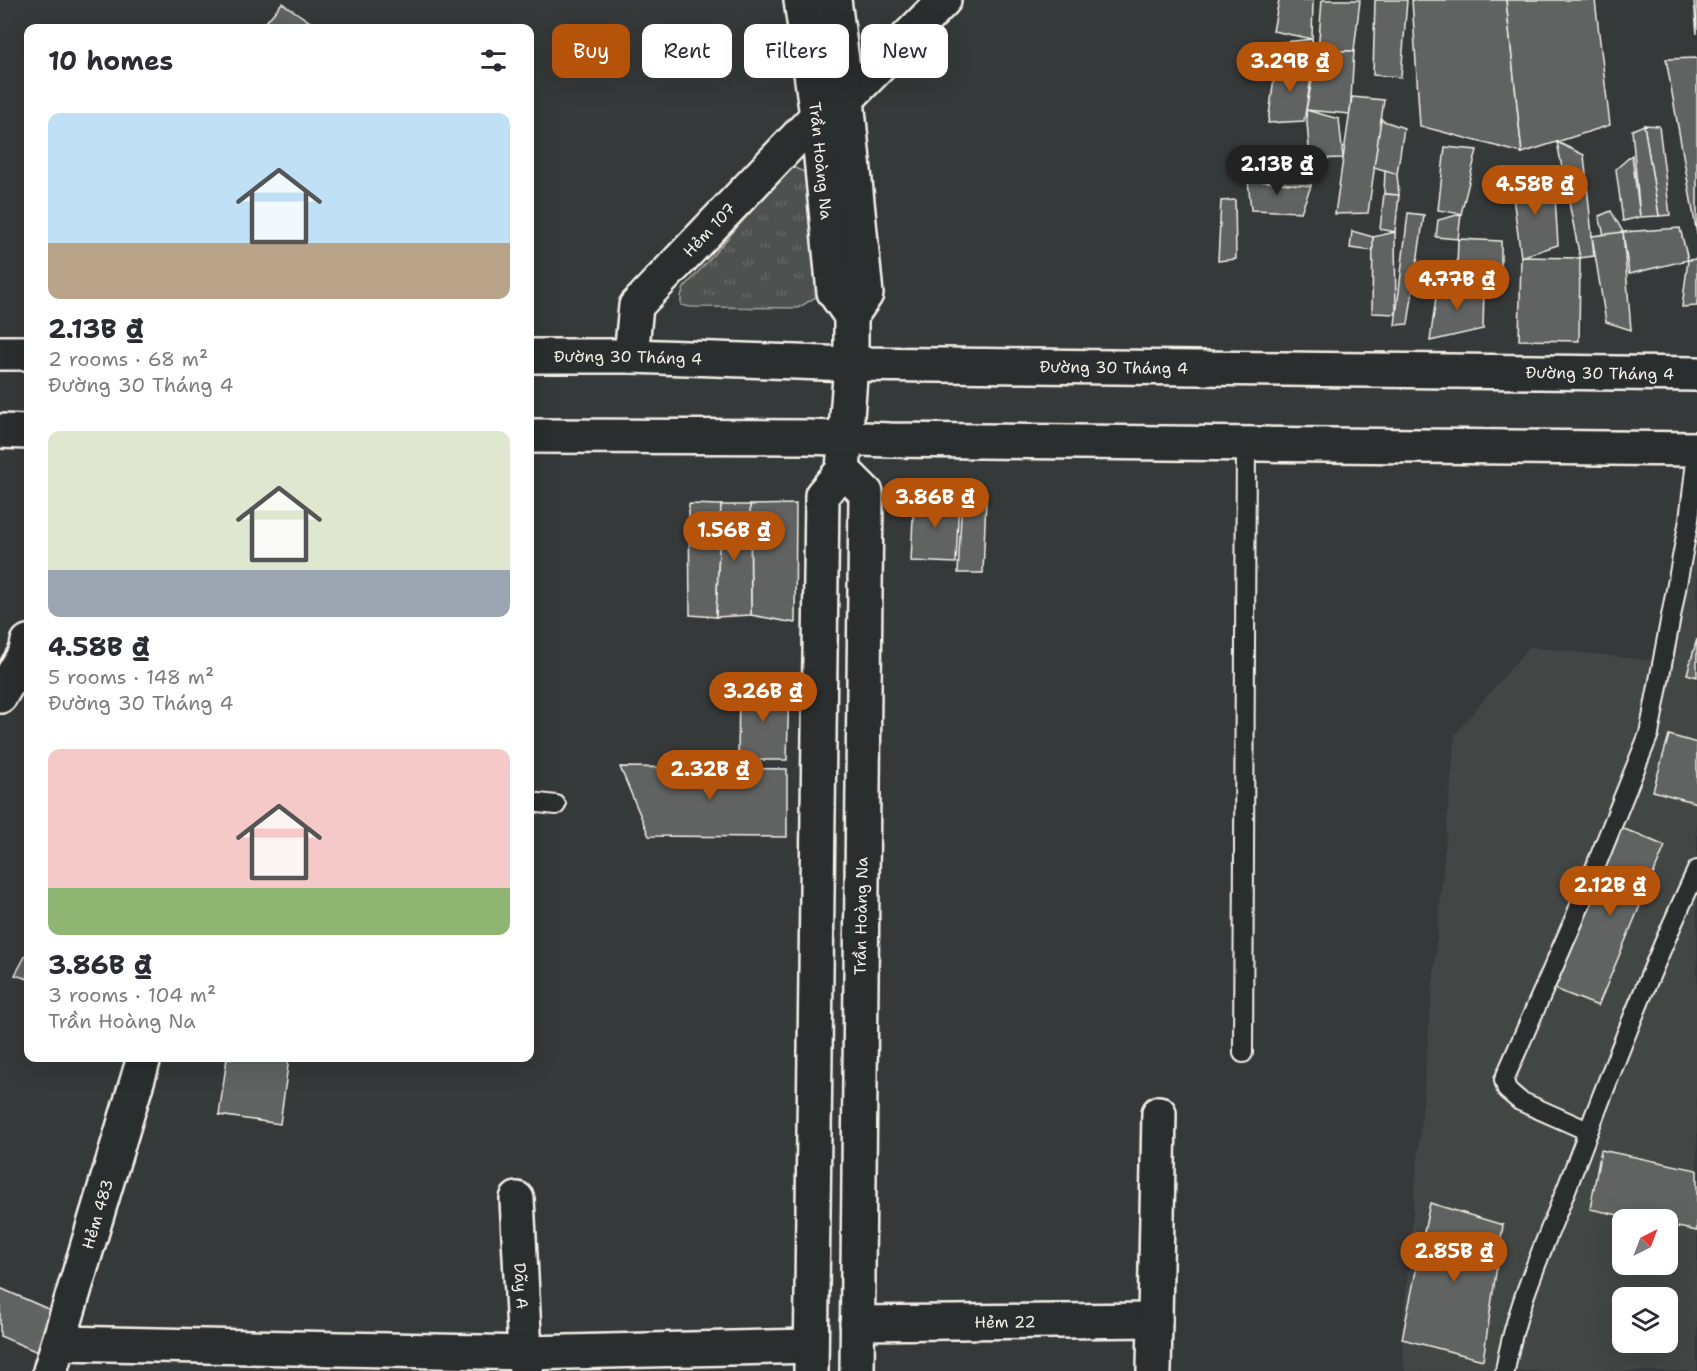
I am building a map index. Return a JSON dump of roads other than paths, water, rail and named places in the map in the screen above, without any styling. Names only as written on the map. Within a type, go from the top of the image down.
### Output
[{"type":"main road","name":"Trần Hoàng Na","points":[[801,0],[817,117],[834,292],[851,316],[866,294],[847,99],[834,0]]},
{"type":"main road","points":[[847,99],[944,0]]},
{"type":"main road","name":"Hẻm 107","points":[[631,356],[636,306],[817,117]]},
{"type":"main road","points":[[55,1357],[526,1362],[811,1358],[822,495],[844,454],[851,364],[851,316]]},
{"type":"main road","points":[[0,353],[24,353]]},
{"type":"main road","name":"Đường 30 Tháng 4","points":[[534,356],[631,356],[851,364],[1697,374]]},
{"type":"main road","points":[[0,431],[24,432]]},
{"type":"main road","points":[[534,436],[747,436],[844,454],[1246,444],[1697,451]]},
{"type":"main road","name":"Trần Hoàng Na","points":[[844,454],[866,493],[857,1371]]},
{"type":"main road","points":[[0,696],[24,655]]},
{"type":"main road","name":"Hẻm 483","points":[[55,1357],[143,1062]]},
{"type":"main road","points":[[1154,1371],[1159,1113]]},
{"type":"main road","name":"Dãy A","points":[[517,1199],[526,1362]]},
{"type":"main road","name":"Hẻm 22","points":[[858,1323],[1155,1320]]},
{"type":"lane","points":[[1243,1053],[1246,444]]},
{"type":"lane","points":[[1588,1131],[1521,1101],[1508,1090],[1504,1080],[1574,920],[1649,734],[1689,520],[1697,451]]},
{"type":"lane","points":[[534,802],[556,805]]},
{"type":"lane","points":[[1505,1371],[1513,1329],[1588,1131],[1665,940],[1697,870]]}]
